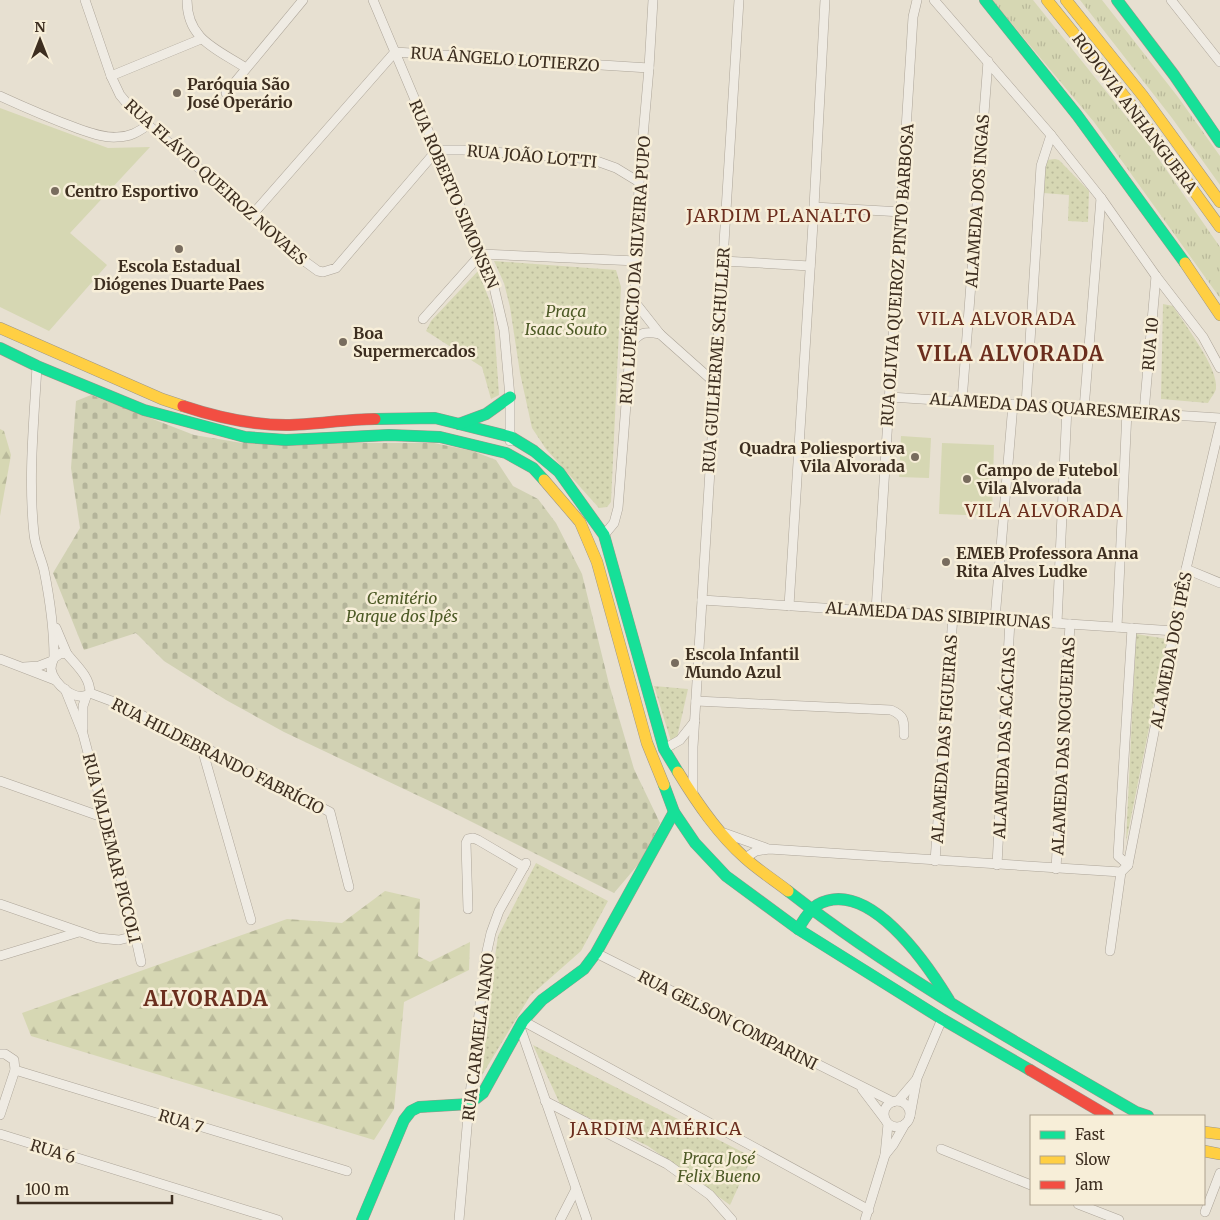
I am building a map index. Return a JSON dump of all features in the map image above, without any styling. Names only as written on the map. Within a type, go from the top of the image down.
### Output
[{"type":"main road","points":[[985,0],[1082,122],[1182,258],[1220,315]]},
{"type":"main road","name":"RODOVIA ANHANGUERA","points":[[1047,0],[1133,107],[1220,227]]},
{"type":"main road","name":"RODOVIA ANHANGUERA","points":[[1066,0],[1143,96],[1220,202]]},
{"type":"main road","points":[[1117,0],[1174,75],[1220,142]]},
{"type":"main road","points":[[1174,75],[1220,128]]},
{"type":"main road","points":[[0,328],[170,401],[208,414],[246,422],[286,425],[402,418],[435,418],[511,437],[538,453],[559,472],[604,535],[664,749],[693,796],[716,828],[745,858],[812,910],[950,1004],[1136,1112],[1145,1115]]},
{"type":"main road","points":[[0,348],[37,366],[144,410],[245,437],[286,440],[389,435],[440,437],[506,453],[533,468],[577,519],[589,530],[596,534],[604,535]]},
{"type":"main road","points":[[37,366],[38,358],[41,354],[57,353]]},
{"type":"main road","points":[[459,424],[497,409],[510,397]]},
{"type":"main road","points":[[577,519],[597,562],[647,743],[682,809],[695,843],[726,876],[798,929],[942,1019],[1106,1115]]},
{"type":"main road","points":[[682,809],[716,828]]},
{"type":"main road","points":[[362,1220],[393,1144],[404,1120],[411,1111],[419,1107],[469,1104],[482,1093],[522,1024],[542,1000],[584,969],[596,953],[682,809]]},
{"type":"main road","points":[[726,876],[735,864],[745,858]]},
{"type":"main road","points":[[798,929],[812,910],[823,902],[830,900],[844,899],[852,901],[874,913],[895,928],[914,949],[949,999],[950,1004],[942,1019]]},
{"type":"main road","points":[[1205,1132],[1220,1134]]},
{"type":"main road","points":[[1205,1151],[1220,1154]]},
{"type":"street","name":"RUA FLÁVIO QUEIROZ NOVAES","points":[[85,0],[111,76],[120,95],[148,125],[253,214],[307,264],[318,271],[324,272],[336,268],[437,150]]},
{"type":"street","points":[[226,93],[304,0]]},
{"type":"street","name":"RUA ROBERTO SIMONSEN","points":[[373,0],[494,288],[504,330],[510,397],[511,437],[506,453]]},
{"type":"street","name":"RUA LUPÉRCIO DA SILVEIRA PUPO","points":[[604,535],[614,523],[618,508],[637,261],[639,182],[650,68],[653,0]]},
{"type":"street","name":"RUA GUILHERME SCHULLER","points":[[693,796],[695,720],[714,382],[739,0]]},
{"type":"street","points":[[789,606],[825,0]]},
{"type":"street","name":"RUA OLIVIA QUEIROZ PINTO BARBOSA","points":[[876,611],[913,17],[917,0]]},
{"type":"street","points":[[934,0],[1051,135],[1101,198],[1156,276],[1203,337],[1220,368]]},
{"type":"street","points":[[1171,0],[1220,62]]},
{"type":"street","points":[[187,3],[190,23],[201,39],[246,68]]},
{"type":"street","points":[[111,76],[201,39]]},
{"type":"street","name":"RUA ÂNGELO LOTIERZO","points":[[253,214],[395,52],[650,68]]},
{"type":"street","name":"ALAMEDA DOS INGAS","points":[[962,401],[988,61]]},
{"type":"street","points":[[0,96],[50,118],[103,136],[116,138],[130,136],[148,125]]},
{"type":"street","points":[[1026,405],[1041,166],[1051,135]]},
{"type":"street","name":"RUA JOÃO LOTTI","points":[[437,150],[463,150],[590,159],[604,162],[639,182]]},
{"type":"street","points":[[1084,408],[1101,198]]},
{"type":"street","points":[[814,207],[902,212]]},
{"type":"street","points":[[422,319],[481,254],[637,261]]},
{"type":"street","points":[[723,261],[810,266]]},
{"type":"street","name":"RUA 10","points":[[1144,412],[1156,276]]},
{"type":"street","points":[[634,301],[660,334],[714,382]]},
{"type":"street","points":[[630,346],[642,332],[660,334]]},
{"type":"street","points":[[37,366],[30,479],[31,509],[34,537],[54,624],[52,672],[55,680]]},
{"type":"street","name":"ALAMEDA DAS QUARESMEIRAS","points":[[890,397],[1220,418]]},
{"type":"street","points":[[995,619],[1013,404]]},
{"type":"street","points":[[1057,623],[1067,408]]},
{"type":"street","points":[[1117,627],[1127,411]]},
{"type":"street","name":"ALAMEDA DOS IPÊS","points":[[1128,865],[1186,569],[1220,425]]},
{"type":"street","points":[[1186,569],[1220,583]]},
{"type":"street","name":"ALAMEDA DAS SIBIPIRUNAS","points":[[702,600],[1175,631]]},
{"type":"street","name":"ALAMEDA DAS FIGUEIRAS","points":[[935,861],[953,616]]},
{"type":"street","name":"ALAMEDA DAS ACÁCIAS","points":[[997,865],[1010,620]]},
{"type":"street","points":[[54,624],[68,654],[87,679],[90,686],[88,695]]},
{"type":"street","name":"ALAMEDA DAS NOGUEIRAS","points":[[1056,869],[1070,624]]},
{"type":"street","points":[[1110,951],[1121,872],[1128,865],[1118,856],[1132,628]]},
{"type":"street","points":[[24,667],[39,666],[62,653],[68,654]]},
{"type":"street","points":[[0,659],[55,680],[65,689]]},
{"type":"street","name":"RUA HILDEBRANDO FABRÍCIO","points":[[65,689],[79,697],[88,695],[122,705],[330,812],[349,887]]},
{"type":"street","name":"RUA VALDEMAR PICCOLI","points":[[65,689],[84,734],[141,962]]},
{"type":"street","name":"RUA VALDEMAR PICCOLI","points":[[84,734],[83,706],[88,695]]},
{"type":"street","points":[[696,701],[891,710],[900,714],[904,722],[904,735]]},
{"type":"street","points":[[664,749],[680,740],[695,720]]},
{"type":"street","points":[[201,745],[251,920]]},
{"type":"street","points":[[0,781],[105,818]]},
{"type":"street","points":[[716,828],[769,849]]},
{"type":"street","name":"RUA CARMELA NANO","points":[[459,1220],[469,1104],[485,960],[491,933],[499,911],[525,865],[478,840],[468,839],[466,843],[468,908]]},
{"type":"street","points":[[745,858],[756,850],[769,849],[1121,872]]},
{"type":"street","points":[[0,904],[79,932],[110,940],[135,936]]},
{"type":"street","points":[[0,956],[79,932]]},
{"type":"street","name":"RUA GELSON COMPARINI","points":[[596,953],[860,1086],[896,1101]]},
{"type":"street","points":[[885,1155],[908,1120],[918,1078],[942,1019]]},
{"type":"street","points":[[522,1024],[545,1101],[587,1220]]},
{"type":"street","points":[[522,1024],[869,1210]]},
{"type":"street","points":[[0,1054],[5,1054],[14,1060],[15,1070],[0,1115]]},
{"type":"street","name":"RUA 7","points":[[15,1070],[347,1171]]},
{"type":"street","points":[[865,1220],[885,1155],[886,1121],[884,1110],[896,1101],[918,1078]]},
{"type":"street","name":"RUA GELSON COMPARINI","points":[[860,1086],[886,1121]]},
{"type":"street","points":[[545,1101],[667,1164],[710,1194],[732,1220]]},
{"type":"street","points":[[896,1101],[902,1102],[908,1108],[908,1120]]},
{"type":"street","points":[[886,1121],[899,1127],[908,1120]]},
{"type":"street","name":"RUA 6","points":[[0,1134],[278,1220]]},
{"type":"street","points":[[941,1149],[1030,1185]]},
{"type":"street","points":[[1205,1212],[1220,1173]]},
{"type":"street","points":[[560,1220],[576,1189]]},
{"type":"street","points":[[1081,1205],[1119,1220]]},
{"type":"green space","points":[[992,0],[1033,0],[1149,145],[1220,247],[1220,298],[1094,122]]},
{"type":"green space","points":[[1080,0],[1102,0],[1178,97],[1220,156],[1220,185],[1172,118]]},
{"type":"green space","name":"Centro Esportivo","points":[[0,108],[108,148],[150,147],[70,233],[107,265],[49,331],[0,307]]},
{"type":"green space","points":[[1047,160],[1059,160],[1089,191],[1088,222],[1068,221],[1069,195],[1043,193],[1044,165]]},
{"type":"green space","name":"Praça Isaac Souto","points":[[494,261],[616,270],[621,287],[611,502],[607,507],[599,508],[546,449],[532,428],[520,373],[510,307],[504,283]]},
{"type":"green space","name":"Praça Isaac Souto","points":[[478,271],[493,309],[499,395],[491,399],[482,367],[426,331],[431,321]]},
{"type":"green space","points":[[1163,304],[1173,306],[1207,358],[1215,380],[1216,389],[1208,403],[1161,399]]},
{"type":"green space","name":"Cemitério Parque dos Ipês","points":[[91,395],[194,435],[242,443],[434,443],[473,451],[496,460],[513,486],[538,499],[556,523],[582,574],[609,684],[634,769],[660,823],[642,860],[614,893],[442,807],[284,732],[226,700],[164,661],[136,633],[84,650],[53,573],[80,528],[71,468],[76,401]]},
{"type":"green space","points":[[0,429],[4,431],[11,455],[0,516]]},
{"type":"green space","name":"Quadra Poliesportiva Vila Alvorada","points":[[901,436],[931,438],[929,478],[899,477]]},
{"type":"green space","name":"Campo de Futebol Vila Alvorada","points":[[942,443],[994,445],[992,516],[939,514]]},
{"type":"green space","points":[[1136,634],[1167,639],[1126,842]]},
{"type":"green space","points":[[654,686],[688,689],[674,751]]},
{"type":"green space","points":[[536,863],[608,901],[581,951],[530,996],[476,1085],[498,936]]},
{"type":"green space","points":[[385,891],[420,899],[418,956],[430,962],[470,942],[469,970],[404,1002],[394,1109],[374,1140],[31,1036],[22,1013],[287,919],[342,923]]},
{"type":"green space","name":"Praça José Felix Bueno","points":[[533,1045],[752,1157],[730,1205],[648,1146],[560,1104]]},
{"type":"traffic: fast","points":[[985,0],[1077,115],[1185,263]]},
{"type":"traffic: fast","points":[[1117,0],[1174,75],[1220,142]]},
{"type":"traffic: fast","points":[[0,348],[37,366],[144,410],[245,437],[286,440],[389,435],[440,437],[506,453],[533,468],[544,480]]},
{"type":"traffic: fast","points":[[459,424],[486,414],[510,397]]},
{"type":"traffic: fast","points":[[375,419],[435,418],[511,437],[534,451],[559,472],[604,535],[664,749],[678,772]]},
{"type":"traffic: fast","points":[[664,785],[674,812],[695,843],[726,876],[798,929],[942,1019],[1030,1070]]},
{"type":"traffic: fast","points":[[362,1220],[404,1120],[411,1111],[419,1107],[469,1104],[483,1093],[523,1021],[542,1000],[584,969],[596,953],[674,812]]},
{"type":"traffic: fast","points":[[788,891],[872,952],[958,1008],[1136,1112],[1145,1115]]},
{"type":"traffic: fast","points":[[798,929],[817,905],[836,899],[856,903],[875,913],[894,928],[911,946],[949,1000]]},
{"type":"traffic: slow","points":[[1047,0],[1133,107],[1220,227]]},
{"type":"traffic: slow","points":[[1066,0],[1143,96],[1220,202]]},
{"type":"traffic: slow","points":[[1185,263],[1220,315]]},
{"type":"traffic: slow","points":[[0,328],[162,399],[183,406]]},
{"type":"traffic: slow","points":[[544,480],[580,522],[597,562],[647,743],[664,785]]},
{"type":"traffic: slow","points":[[678,772],[700,807],[735,849],[788,891]]},
{"type":"traffic: slow","points":[[1205,1132],[1220,1134]]},
{"type":"traffic: slow","points":[[1205,1151],[1220,1154]]},
{"type":"traffic: jam","points":[[183,406],[234,420],[273,425],[375,419]]},
{"type":"traffic: jam","points":[[1030,1070],[1106,1115]]},
{"type":"place","name":"Paróquia São José Operário","points":[[177,93]]},
{"type":"place","name":"Centro Esportivo","points":[[55,191]]},
{"type":"place","name":"Escola Estadual Diógenes Duarte Paes","points":[[179,249]]},
{"type":"place","name":"Boa Supermercados","points":[[343,342]]},
{"type":"place","name":"Quadra Poliesportiva Vila Alvorada","points":[[915,457]]},
{"type":"place","name":"Campo de Futebol Vila Alvorada","points":[[967,479]]},
{"type":"place","name":"EMEB Professora Anna Rita Alves Ludke","points":[[946,562]]},
{"type":"place","name":"Escola Infantil Mundo Azul","points":[[675,663]]},
{"type":"district","name":"JARDIM PLANALTO","points":[[779,215]]},
{"type":"district","name":"VILA ALVORADA","points":[[997,318]]},
{"type":"district","name":"VILA ALVORADA","points":[[1011,353]]},
{"type":"district","name":"VILA ALVORADA","points":[[1044,510]]},
{"type":"district","name":"ALVORADA","points":[[206,998]]},
{"type":"district","name":"JARDIM AMÉRICA","points":[[656,1128]]}]
